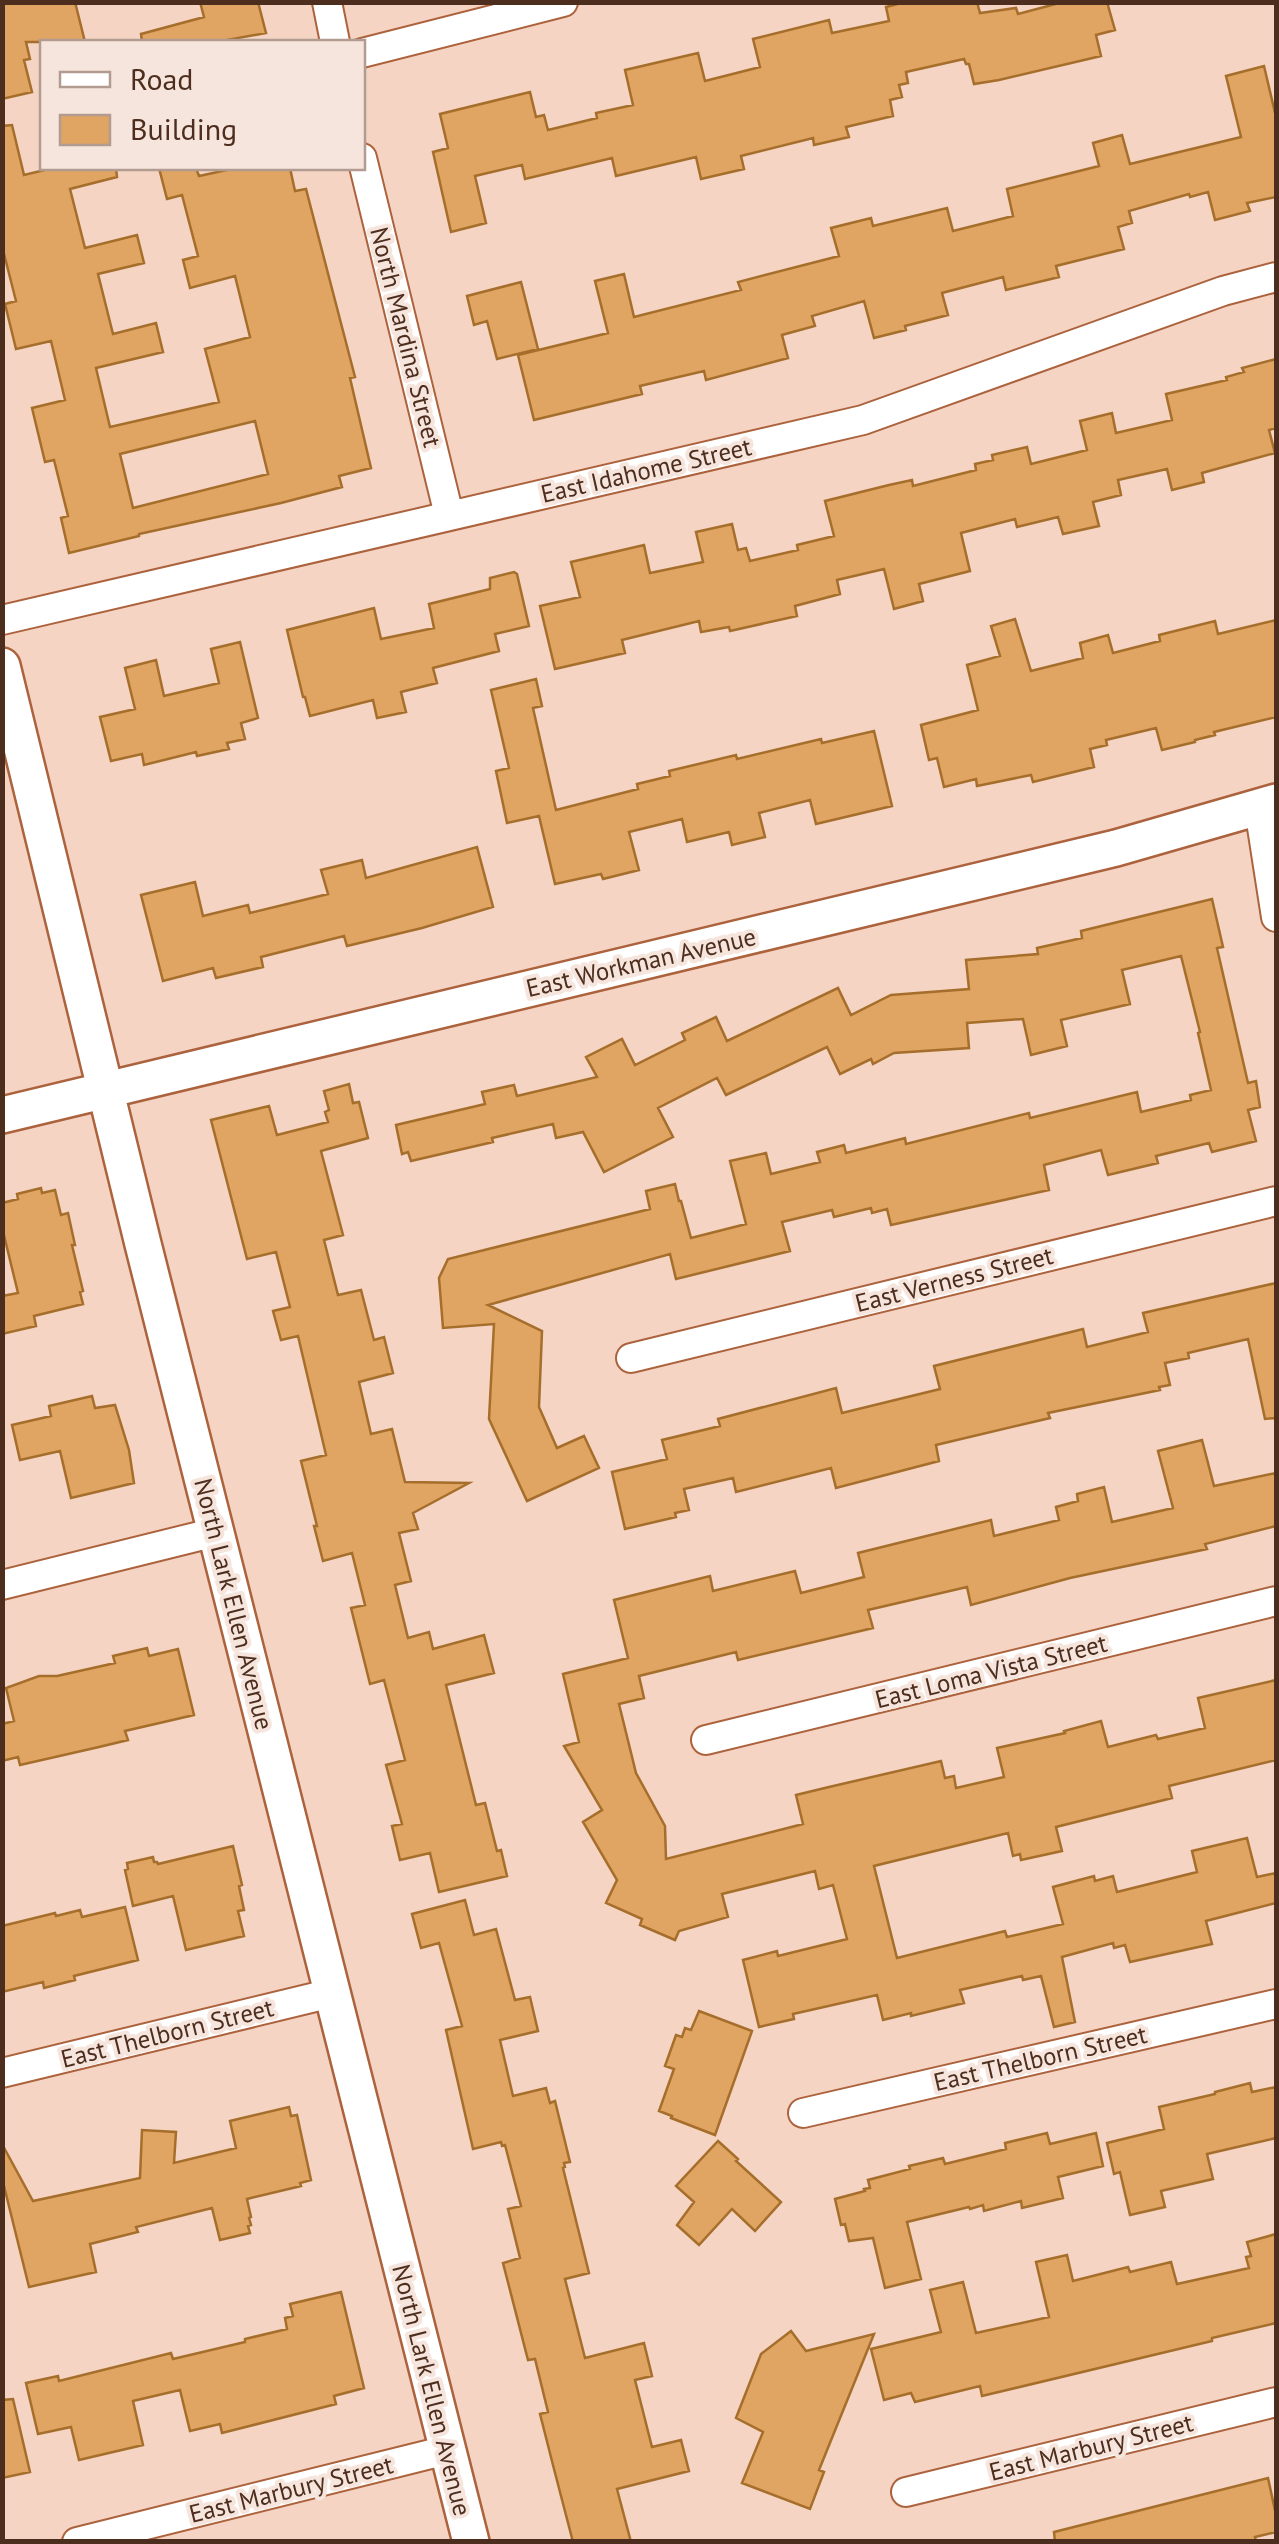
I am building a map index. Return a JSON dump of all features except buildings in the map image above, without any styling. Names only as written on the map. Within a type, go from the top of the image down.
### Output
[{"type":"street","points":[[327,2],[335,40]]},
{"type":"street","points":[[365,52],[563,2]]},
{"type":"street","name":"North Mardina Street","points":[[365,170],[449,515]]},
{"type":"street","name":"East Idahome Street","points":[[2,620],[862,420],[1223,290],[1276,278]]},
{"type":"street","name":"North Lark Ellen Avenue","points":[[2,666],[105,1091],[471,2542]]},
{"type":"street","points":[[1268,805],[1276,917]]},
{"type":"street","name":"East Workman Avenue","points":[[2,1115],[1116,848],[1268,805]]},
{"type":"street","name":"East Verness Street","points":[[631,1358],[1276,1201]]},
{"type":"street","points":[[2,1585],[216,1532]]},
{"type":"street","name":"East Loma Vista Street","points":[[706,1740],[1276,1601]]},
{"type":"street","name":"East Thelborn Street","points":[[2,2072],[332,1993]]},
{"type":"street","name":"East Thelborn Street","points":[[804,2113],[1276,2004]]},
{"type":"street","name":"East Marbury Street","points":[[906,2492],[1276,2402]]},
{"type":"street","name":"East Marbury Street","points":[[77,2542],[447,2450]]}]
